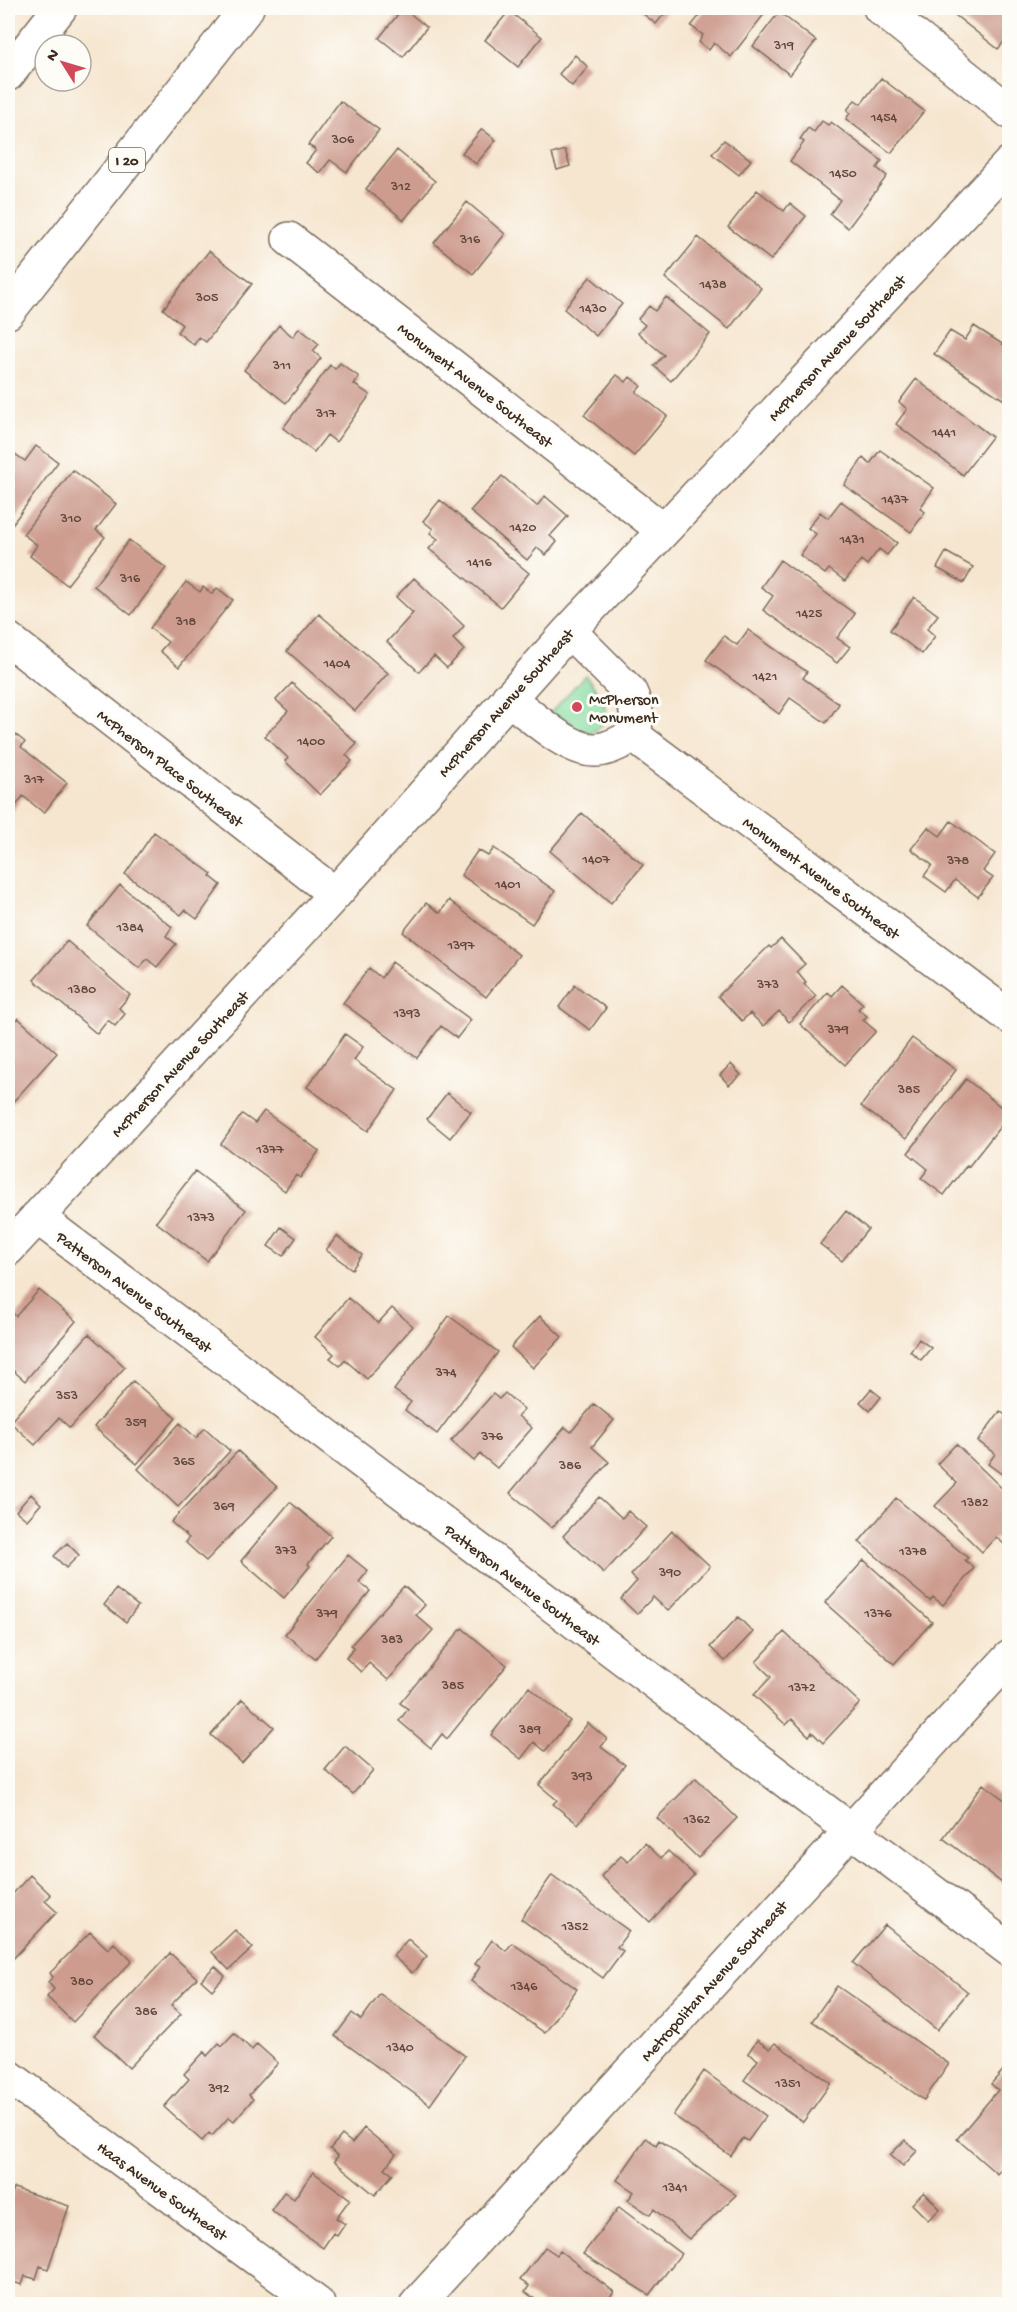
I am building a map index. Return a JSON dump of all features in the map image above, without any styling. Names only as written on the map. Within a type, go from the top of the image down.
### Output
[{"type":"main road","points":[[8,74],[60,8]]},
{"type":"main road","name":"I 20","points":[[8,312],[247,8]]},
{"type":"main road","points":[[880,8],[1010,112]]},
{"type":"main road","name":"McPherson Avenue Southeast","points":[[8,1249],[335,894],[569,631],[1010,163]]},
{"type":"main road","name":"Monument Avenue Southeast","points":[[289,239],[663,530]]},
{"type":"main road","points":[[508,698],[562,738],[581,747],[595,750],[633,736],[637,711],[630,692],[569,631]]},
{"type":"main road","name":"McPherson Place Southeast","points":[[8,639],[335,894]]},
{"type":"main road","name":"Monument Avenue Southeast","points":[[633,736],[1010,1017]]},
{"type":"main road","name":"Patterson Avenue Southeast","points":[[36,1217],[1010,1950]]},
{"type":"main road","name":"Metropolitan Avenue Southeast","points":[[417,2304],[1010,1657]]},
{"type":"main road","name":"Haas Avenue Southeast","points":[[8,2076],[318,2304]]},
{"type":"green space","points":[[585,675],[602,699],[606,714],[599,728],[589,734],[546,718]]},
{"type":"building","points":[[403,8],[427,27],[403,57],[379,38]]},
{"type":"building","points":[[636,8],[669,8],[656,24]]},
{"type":"building","points":[[706,8],[759,8],[765,13],[731,57],[714,43],[709,50],[699,42],[703,35],[691,26]]},
{"type":"building","points":[[946,8],[1010,8],[1010,35],[998,49]]},
{"type":"building","points":[[509,11],[542,37],[518,67],[485,40]]},
{"type":"building","points":[[779,12],[816,41],[790,75],[753,46]]},
{"type":"building","points":[[575,55],[588,67],[572,86],[559,74]]},
{"type":"building","points":[[881,78],[924,111],[891,153],[846,119],[850,113],[847,110],[855,100],[861,104]]},
{"type":"building","points":[[340,101],[379,130],[347,172],[330,160],[320,173],[306,163],[316,150],[308,145]]},
{"type":"building","points":[[822,121],[828,125],[831,122],[882,161],[877,168],[887,176],[848,228],[830,214],[840,200],[790,161],[804,142],[800,139],[808,128],[814,132]]},
{"type":"building","points":[[482,129],[496,140],[476,164],[462,153]]},
{"type":"building","points":[[724,140],[751,160],[739,175],[712,154]]},
{"type":"building","points":[[397,150],[435,181],[404,220],[366,189]]},
{"type":"building","points":[[565,150],[570,166],[557,170],[552,154]]},
{"type":"building","points":[[757,190],[784,211],[790,203],[806,216],[771,260],[728,227]]},
{"type":"building","points":[[467,202],[505,234],[473,274],[434,243]]},
{"type":"building","points":[[698,237],[761,288],[729,329],[665,278]]},
{"type":"building","points":[[209,251],[252,284],[206,342],[199,337],[194,345],[177,332],[182,325],[163,309]]},
{"type":"building","points":[[590,277],[622,304],[596,336],[564,309]]},
{"type":"building","points":[[666,297],[710,334],[671,381],[654,366],[664,355],[638,333],[645,325],[638,319],[649,306],[655,311]]},
{"type":"building","points":[[279,325],[293,337],[299,328],[319,344],[313,351],[321,358],[286,403],[244,370]]},
{"type":"building","points":[[974,326],[1010,349],[1010,397],[1007,402],[934,354],[950,331],[965,340]]},
{"type":"building","points":[[340,363],[359,377],[354,384],[370,395],[336,442],[327,435],[314,452],[283,428],[330,365],[335,369]]},
{"type":"building","points":[[617,375],[626,382],[630,377],[641,386],[636,392],[667,416],[634,456],[584,415]]},
{"type":"building","points":[[916,379],[992,437],[963,475],[896,424],[907,409],[899,402]]},
{"type":"building","points":[[36,446],[58,462],[8,530],[8,458],[12,452],[25,461]]},
{"type":"building","points":[[880,450],[934,488],[920,508],[925,512],[911,532],[844,485],[863,458],[870,464]]},
{"type":"building","points":[[73,470],[116,504],[96,530],[105,537],[67,585],[30,556],[37,545],[23,534]]},
{"type":"building","points":[[502,476],[537,506],[545,496],[568,516],[550,536],[557,542],[546,555],[537,548],[527,560],[470,511]]},
{"type":"building","points":[[440,500],[529,573],[501,607],[429,549],[438,539],[430,533],[433,529],[423,521]]},
{"type":"building","points":[[841,501],[897,543],[887,555],[879,549],[867,565],[861,560],[845,581],[829,569],[825,574],[800,555],[816,534],[808,528],[820,512],[828,518]]},
{"type":"building","points":[[129,540],[166,568],[131,615],[94,586]]},
{"type":"building","points":[[946,552],[973,567],[964,583],[937,568]]},
{"type":"building","points":[[780,560],[855,614],[837,638],[850,647],[837,663],[763,610],[773,596],[761,587]]},
{"type":"building","points":[[414,578],[464,626],[453,639],[464,650],[447,668],[434,656],[419,672],[387,642],[413,613],[396,597]]},
{"type":"building","points":[[186,582],[200,592],[203,587],[212,594],[217,588],[233,600],[179,667],[160,651],[168,642],[150,628]]},
{"type":"building","points":[[914,597],[938,615],[927,629],[935,636],[922,654],[890,630]]},
{"type":"building","points":[[319,614],[388,673],[355,711],[287,651]]},
{"type":"building","points":[[748,630],[807,672],[803,678],[839,704],[826,723],[790,698],[779,714],[706,660],[724,636],[737,645]]},
{"type":"building","points":[[292,683],[357,744],[346,755],[352,761],[320,795],[285,761],[288,758],[265,736],[288,711],[276,700]]},
{"type":"building","points":[[15,734],[25,742],[21,747],[67,783],[44,813],[23,796],[11,813],[8,811],[8,744]]},
{"type":"building","points":[[582,813],[643,865],[611,903],[550,851]]},
{"type":"building","points":[[951,821],[995,854],[983,871],[993,878],[978,897],[955,880],[946,892],[924,876],[932,865],[911,849],[928,827],[940,836]]},
{"type":"building","points":[[154,832],[212,874],[210,876],[221,885],[197,919],[185,910],[181,915],[125,874]]},
{"type":"building","points":[[494,848],[555,891],[532,924],[461,875],[478,850],[488,856]]},
{"type":"building","points":[[120,885],[172,927],[166,936],[176,944],[157,967],[147,959],[139,968],[87,926]]},
{"type":"building","points":[[449,900],[519,955],[486,997],[403,932],[426,903],[440,913]]},
{"type":"building","points":[[781,939],[805,964],[797,971],[806,982],[804,984],[816,996],[789,1022],[779,1011],[763,1026],[750,1013],[742,1021],[718,996],[769,946],[771,948]]},
{"type":"building","points":[[67,941],[130,995],[119,1008],[125,1014],[115,1026],[108,1020],[97,1034],[34,980]]},
{"type":"building","points":[[392,962],[471,1020],[457,1038],[441,1026],[417,1058],[343,1003],[369,968],[381,978]]},
{"type":"building","points":[[575,985],[606,1008],[590,1030],[559,1007]]},
{"type":"building","points":[[842,985],[863,1004],[858,1009],[867,1016],[863,1020],[876,1031],[845,1065],[800,1024],[828,992],[832,996]]},
{"type":"building","points":[[18,1018],[57,1053],[11,1104],[8,1102],[8,1030]]},
{"type":"building","points":[[345,1034],[363,1047],[354,1060],[397,1090],[368,1131],[307,1087]]},
{"type":"building","points":[[912,1038],[956,1070],[906,1139],[861,1106]]},
{"type":"building","points":[[731,1064],[741,1075],[729,1085],[720,1075]]},
{"type":"building","points":[[966,1079],[1010,1114],[944,1195],[921,1178],[928,1169],[908,1153]]},
{"type":"building","points":[[447,1093],[471,1112],[450,1138],[427,1119]]},
{"type":"building","points":[[264,1111],[319,1151],[300,1178],[296,1175],[285,1191],[221,1144],[242,1114],[255,1123]]},
{"type":"building","points":[[195,1171],[246,1210],[207,1261],[156,1222]]},
{"type":"building","points":[[846,1211],[868,1229],[842,1261],[820,1244]]},
{"type":"building","points":[[281,1227],[296,1238],[283,1256],[268,1246]]},
{"type":"building","points":[[337,1236],[362,1255],[352,1269],[326,1250]]},
{"type":"building","points":[[39,1290],[76,1321],[25,1381],[8,1366],[8,1315],[11,1312],[16,1316]]},
{"type":"building","points":[[348,1298],[378,1323],[392,1308],[413,1326],[367,1379],[345,1360],[340,1366],[330,1358],[334,1354],[315,1337]]},
{"type":"building","points":[[449,1316],[498,1352],[437,1434],[405,1410],[411,1402],[394,1390]]},
{"type":"building","points":[[540,1316],[562,1337],[533,1368],[511,1347]]},
{"type":"building","points":[[89,1334],[125,1367],[70,1428],[59,1418],[35,1445],[10,1422]]},
{"type":"building","points":[[919,1339],[931,1348],[921,1360],[910,1351]]},
{"type":"building","points":[[133,1381],[176,1418],[137,1464],[94,1427]]},
{"type":"building","points":[[871,1389],[881,1397],[870,1411],[860,1402]]},
{"type":"building","points":[[505,1393],[524,1410],[518,1416],[532,1428],[497,1468],[480,1454],[474,1461],[451,1441],[493,1394],[499,1399]]},
{"type":"building","points":[[594,1404],[614,1420],[592,1447],[609,1462],[552,1528],[510,1493],[565,1427],[571,1432]]},
{"type":"building","points":[[1000,1411],[1010,1419],[1010,1480],[988,1464],[995,1454],[978,1441]]},
{"type":"building","points":[[180,1423],[196,1438],[205,1428],[230,1451],[178,1507],[138,1469]]},
{"type":"building","points":[[956,1444],[1010,1496],[1010,1538],[1004,1544],[996,1537],[982,1552],[935,1506],[957,1483],[937,1464]]},
{"type":"building","points":[[238,1451],[277,1487],[206,1561],[185,1542],[189,1538],[171,1522]]},
{"type":"building","points":[[31,1494],[41,1504],[27,1520],[16,1511]]},
{"type":"building","points":[[599,1497],[622,1518],[628,1511],[646,1527],[604,1573],[563,1536]]},
{"type":"building","points":[[896,1498],[968,1558],[965,1560],[974,1568],[943,1605],[933,1597],[930,1601],[859,1542]]},
{"type":"building","points":[[290,1502],[331,1536],[284,1598],[241,1561]]},
{"type":"building","points":[[672,1531],[710,1566],[668,1611],[653,1597],[637,1614],[621,1599],[637,1581],[631,1575]]},
{"type":"building","points":[[67,1543],[79,1555],[66,1568],[54,1556]]},
{"type":"building","points":[[348,1555],[368,1571],[359,1582],[370,1591],[315,1659],[285,1634]]},
{"type":"building","points":[[864,1560],[932,1622],[894,1664],[825,1603]]},
{"type":"building","points":[[404,1586],[425,1605],[416,1615],[433,1630],[388,1680],[369,1663],[361,1672],[346,1658],[354,1648],[351,1645]]},
{"type":"building","points":[[116,1589],[138,1606],[126,1622],[104,1605]]},
{"type":"building","points":[[738,1617],[753,1632],[725,1661],[710,1647]]},
{"type":"building","points":[[462,1628],[507,1665],[447,1739],[442,1734],[431,1748],[399,1721],[408,1709],[400,1703]]},
{"type":"building","points":[[784,1632],[860,1703],[823,1743],[812,1732],[809,1736],[792,1719],[786,1725],[754,1695],[771,1677],[756,1662]]},
{"type":"building","points":[[529,1687],[570,1721],[545,1751],[534,1742],[521,1759],[491,1735]]},
{"type":"building","points":[[242,1699],[274,1727],[242,1763],[211,1735]]},
{"type":"building","points":[[588,1723],[607,1739],[601,1747],[625,1765],[578,1824],[553,1804],[557,1800],[539,1785]]},
{"type":"building","points":[[345,1746],[373,1770],[353,1794],[325,1770]]},
{"type":"building","points":[[696,1778],[737,1818],[698,1858],[657,1818]]},
{"type":"building","points":[[983,1784],[1010,1804],[1010,1889],[943,1838]]},
{"type":"building","points":[[645,1843],[661,1858],[668,1851],[694,1875],[650,1922],[601,1876],[621,1856],[628,1862]]},
{"type":"building","points":[[30,1875],[51,1895],[45,1901],[57,1912],[8,1964],[8,1899]]},
{"type":"building","points":[[552,1875],[629,1931],[617,1947],[623,1951],[603,1978],[521,1919]]},
{"type":"building","points":[[885,1925],[968,1992],[937,2030],[853,1963]]},
{"type":"building","points":[[235,1930],[253,1948],[229,1970],[212,1952]]},
{"type":"building","points":[[90,1932],[108,1949],[114,1943],[132,1961],[73,2022],[47,1997],[54,1989],[48,1982],[53,1977],[50,1973]]},
{"type":"building","points":[[408,1939],[427,1956],[412,1973],[393,1956]]},
{"type":"building","points":[[492,1940],[506,1951],[512,1943],[577,1989],[545,2033],[471,1981],[480,1967],[475,1964]]},
{"type":"building","points":[[170,1953],[197,1978],[171,2005],[181,2014],[129,2068],[94,2035]]},
{"type":"building","points":[[215,1966],[225,1976],[212,1990],[201,1980]]},
{"type":"building","points":[[837,1986],[949,2064],[924,2100],[812,2021]]},
{"type":"building","points":[[380,1994],[465,2056],[430,2105],[335,2036],[352,2013],[361,2020]]},
{"type":"building","points":[[234,2033],[252,2050],[257,2044],[278,2063],[249,2095],[253,2099],[234,2121],[229,2117],[212,2136],[209,2133],[202,2141],[164,2107],[189,2079],[184,2074],[204,2052],[207,2056],[219,2043],[222,2046]]},
{"type":"building","points":[[757,2040],[770,2049],[775,2043],[831,2083],[803,2122],[744,2080],[758,2060],[748,2053]]},
{"type":"building","points":[[1008,2065],[1010,2066],[1010,2158],[997,2174],[957,2139],[998,2090],[991,2084]]},
{"type":"building","points":[[704,2071],[766,2116],[748,2141],[743,2138],[731,2156],[673,2115]]},
{"type":"building","points":[[364,2128],[396,2154],[385,2168],[393,2174],[375,2195],[334,2161],[338,2156],[330,2149],[342,2135],[352,2143]]},
{"type":"building","points":[[646,2138],[656,2145],[659,2140],[736,2195],[689,2239],[654,2209],[650,2215],[628,2200],[634,2192],[617,2180]]},
{"type":"building","points":[[905,2140],[917,2151],[903,2166],[890,2155]]},
{"type":"building","points":[[313,2172],[350,2199],[336,2218],[345,2224],[337,2236],[333,2233],[323,2248],[271,2210],[284,2192],[294,2199]]},
{"type":"building","points":[[14,2188],[69,2206],[48,2269],[40,2266],[36,2279],[25,2276],[22,2285],[8,2280],[8,2199],[10,2200]]},
{"type":"building","points":[[924,2192],[940,2209],[928,2220],[912,2204]]},
{"type":"building","points":[[619,2207],[681,2254],[649,2295],[583,2254]]},
{"type":"building","points":[[545,2247],[557,2255],[560,2251],[614,2292],[607,2301],[612,2304],[542,2304],[525,2292],[529,2286],[520,2280]]},
{"type":"place","name":"McPherson Monument","points":[[577,707]]}]
